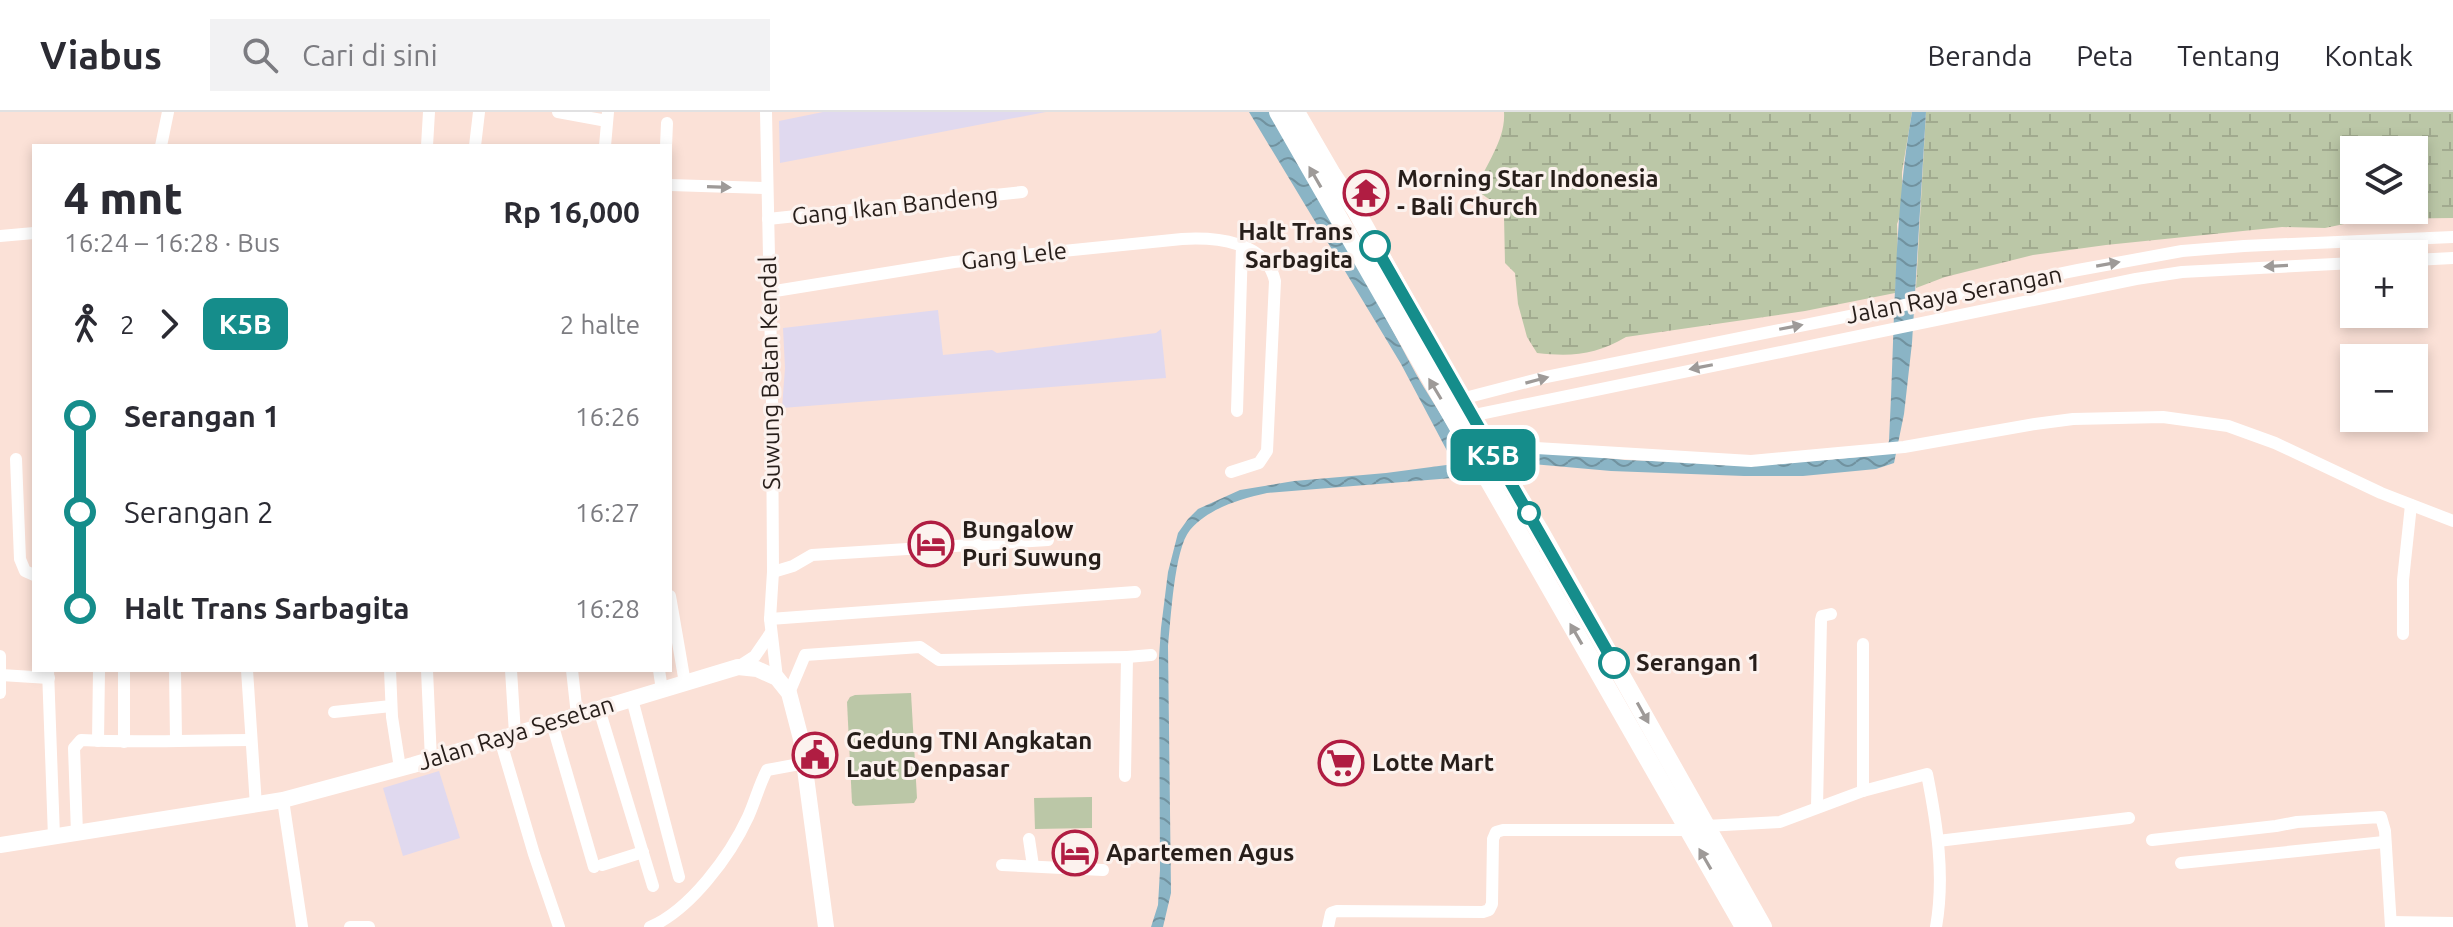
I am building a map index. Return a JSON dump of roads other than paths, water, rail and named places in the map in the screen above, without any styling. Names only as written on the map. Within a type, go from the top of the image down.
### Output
[{"type":"highway","points":[[1278,112],[1415,356],[1485,451]]},
{"type":"highway","points":[[1296,112],[1466,408],[1498,479],[1696,828],[1744,927]]},
{"type":"highway","points":[[1382,293],[1392,276]]},
{"type":"highway","points":[[1696,828],[1763,927]]},
{"type":"main road","name":"Jalan Raya Sesetan","points":[[0,845],[283,800],[431,760],[738,667]]},
{"type":"main road","points":[[738,667],[757,669],[777,678],[789,693],[805,763],[826,927]]},
{"type":"street","points":[[161,144],[168,112]]},
{"type":"street","points":[[427,144],[429,112]]},
{"type":"street","points":[[475,144],[479,112]]},
{"type":"street","points":[[558,112],[608,117],[605,144]]},
{"type":"street","name":"Suwung Batan Kendal","points":[[766,112],[773,572],[770,634],[777,678]]},
{"type":"street","points":[[666,144],[667,123]]},
{"type":"street","points":[[672,185],[767,188]]},
{"type":"street","name":"Gang Ikan Bandeng","points":[[768,219],[1022,192]]},
{"type":"street","points":[[0,236],[32,233]]},
{"type":"street","name":"Jalan Raya Serangan","points":[[1466,408],[1546,377],[2182,251],[2453,237]]},
{"type":"street","name":"Gang Lele","points":[[769,292],[954,262],[1168,240],[1218,238],[1242,246],[1266,261],[1275,281],[1267,451],[1259,463],[1231,472]]},
{"type":"street","points":[[1237,411],[1242,246]]},
{"type":"street","points":[[2428,259],[2453,258]]},
{"type":"street","name":"Jalan Raya Serangan","points":[[1466,408],[2182,272],[2340,264]]},
{"type":"street","points":[[1485,451],[1751,461],[1900,448],[2073,419],[2163,417],[2228,426],[2275,443],[2453,521]]},
{"type":"street","points":[[16,459],[20,559],[25,571],[32,574]]},
{"type":"street","points":[[2403,634],[2403,580],[2411,505]]},
{"type":"street","points":[[773,572],[793,566],[812,555],[1048,540]]},
{"type":"street","points":[[770,619],[1135,592]]},
{"type":"street","points":[[672,608],[685,683]]},
{"type":"street","points":[[1817,807],[1821,620],[1822,616],[1831,614]]},
{"type":"street","points":[[738,667],[755,656],[770,634]]},
{"type":"street","points":[[1863,644],[1863,791]]},
{"type":"street","points":[[789,693],[805,655],[920,647],[939,660],[1151,655]]},
{"type":"street","points":[[0,656],[0,693]]},
{"type":"street","points":[[1125,776],[1127,657]]},
{"type":"street","points":[[98,741],[99,672]]},
{"type":"street","points":[[124,672],[124,742]]},
{"type":"street","points":[[247,672],[256,806]]},
{"type":"street","points":[[390,672],[391,706],[400,768]]},
{"type":"street","points":[[427,672],[431,760]]},
{"type":"street","points":[[511,672],[508,736],[534,854],[559,927]]},
{"type":"street","points":[[572,672],[577,715]]},
{"type":"street","points":[[659,672],[662,690]]},
{"type":"street","points":[[1,675],[49,674],[54,837]]},
{"type":"street","points":[[175,676],[176,740]]},
{"type":"street","points":[[632,699],[679,877]]},
{"type":"street","points":[[334,712],[391,706]]},
{"type":"street","points":[[599,709],[653,886]]},
{"type":"street","points":[[552,723],[598,866],[643,852]]},
{"type":"street","points":[[77,833],[74,748],[81,740],[155,743],[250,740]]},
{"type":"street","points":[[650,927],[664,924],[688,902],[724,856],[748,817],[767,770],[805,763]]},
{"type":"street","points":[[1328,927],[1331,913],[1337,911],[1489,910],[1492,904],[1493,839],[1496,832],[1503,830],[1696,828],[1780,822],[1863,791],[1927,774],[1938,841],[1941,895],[1936,927]]},
{"type":"street","points":[[283,800],[298,926]]},
{"type":"street","points":[[2152,840],[2297,822],[2381,817],[2385,831],[2391,925],[2453,923]]},
{"type":"street","points":[[1938,841],[2129,818]]},
{"type":"street","points":[[1029,839],[1033,866]]},
{"type":"street","points":[[2181,863],[2384,842]]},
{"type":"street","points":[[1002,865],[1103,870]]},
{"type":"street","points":[[1402,912],[1402,927]]},
{"type":"street","points":[[350,927],[369,927]]},
{"type":"water","points":[[1249,112],[1273,112],[1467,463],[1509,454],[1550,452],[1625,460],[1763,465],[1872,456],[1885,451],[1889,441],[1901,193],[1912,112],[1926,112],[1912,343],[1904,414],[1894,463],[1876,469],[1803,476],[1744,476],[1611,471],[1520,463],[1477,476],[1267,493],[1236,502],[1206,516],[1185,539],[1174,585],[1168,646],[1171,893],[1163,927],[1151,927],[1158,905],[1160,870],[1159,657],[1168,572],[1178,533],[1198,509],[1240,490],[1294,481],[1454,464],[1401,364]]},
{"type":"place","name":"Morning Star Indonesia - Bali Church","points":[[1366,193]]},
{"type":"place","name":"Halt Trans Sarbagita","points":[[1375,246]]},
{"type":"place","name":"Bungalow Puri Suwung","points":[[931,544]]},
{"type":"place","name":"Serangan 1","points":[[1614,663]]},
{"type":"place","name":"Gedung TNI Angkatan Laut Denpasar","points":[[815,755]]},
{"type":"place","name":"Lotte Mart","points":[[1341,763]]},
{"type":"place","name":"Apartemen Agus","points":[[1075,853]]}]
